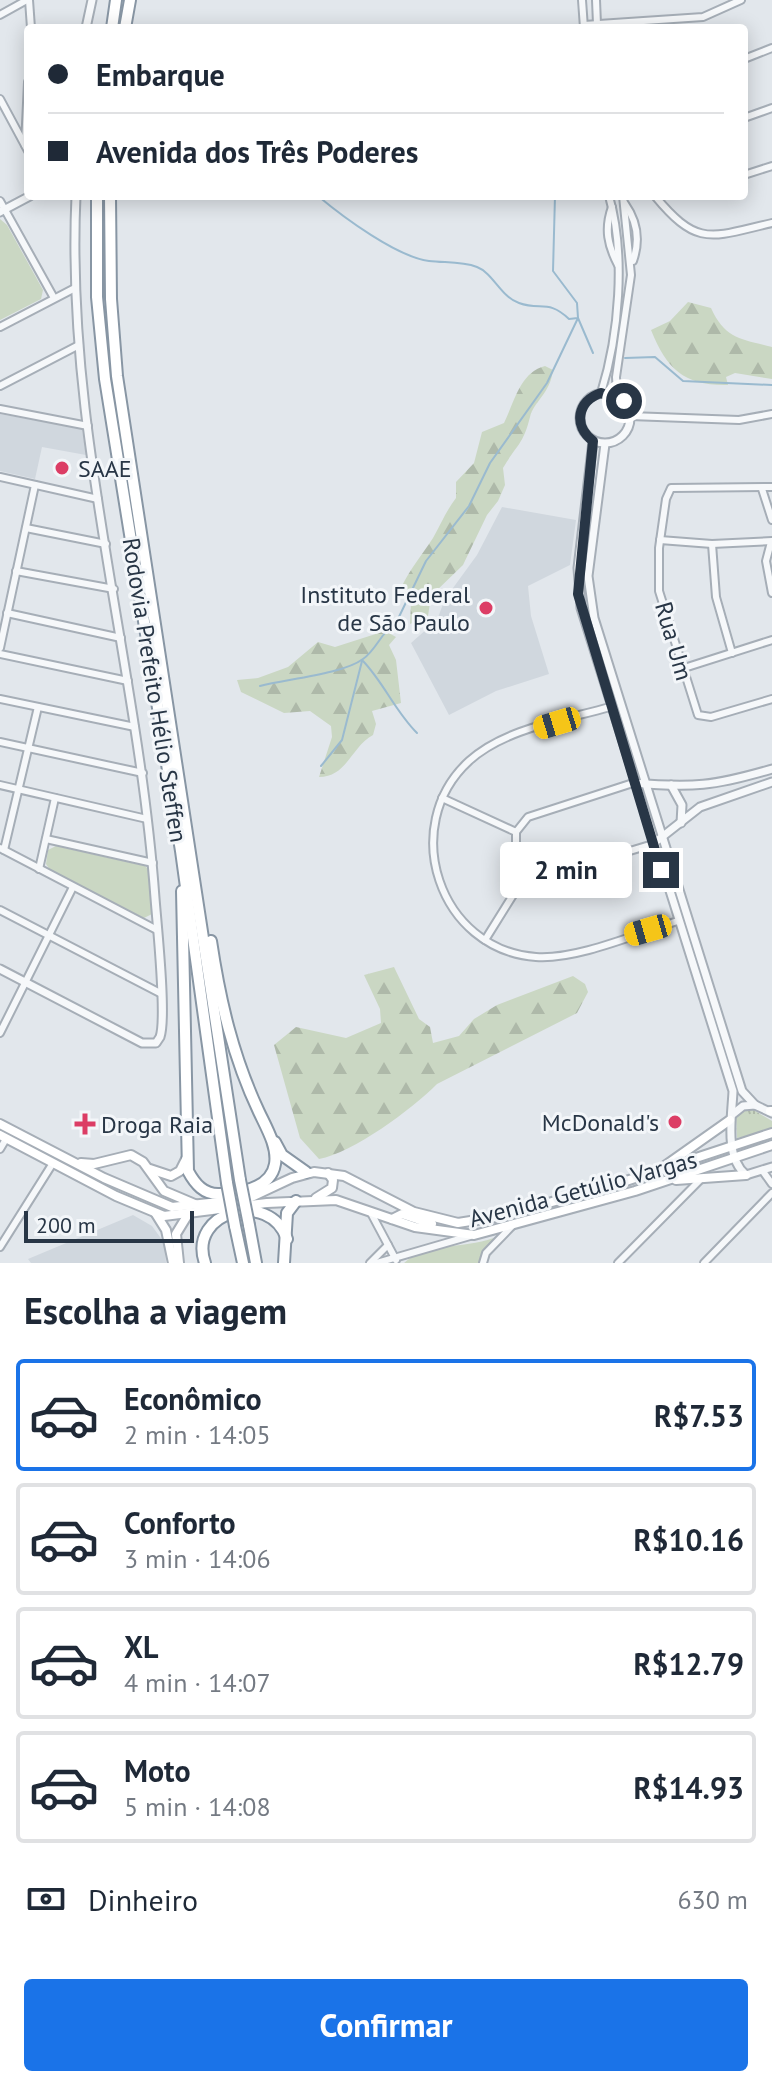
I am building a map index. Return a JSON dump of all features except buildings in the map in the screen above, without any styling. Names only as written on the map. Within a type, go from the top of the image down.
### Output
[{"type":"highway","points":[[113,24],[116,0]]},
{"type":"highway","points":[[126,24],[130,0]]},
{"type":"highway","name":"Rodovia Prefeito Hélio Steffen","points":[[97,200],[97,297],[105,379],[256,1263]]},
{"type":"highway","name":"Rodovia Prefeito Hélio Steffen","points":[[110,200],[111,299],[117,376],[186,850],[227,1183],[243,1263]]},
{"type":"highway","points":[[186,850],[239,1066],[274,1149],[275,1165],[267,1180],[255,1189],[218,1195],[205,1191],[188,1171],[186,850]]},
{"type":"highway","points":[[261,1116],[282,1155],[306,1172]]},
{"type":"highway","points":[[284,1263],[287,1213],[296,1201]]},
{"type":"highway","points":[[205,1263],[202,1239],[206,1231],[225,1216],[264,1212],[280,1223],[287,1239]]},
{"type":"main road","points":[[655,1173],[731,1118]]},
{"type":"main road","points":[[0,1124],[104,1178],[166,1205],[202,1207],[247,1199],[306,1172]]},
{"type":"main road","name":"Avenida Getúlio Vargas","points":[[306,1172],[344,1176],[427,1218],[458,1223],[502,1216],[655,1173],[772,1133]]},
{"type":"main road","points":[[3,1137],[155,1214],[166,1230],[173,1263]]},
{"type":"main road","name":"Avenida Getúlio Vargas","points":[[155,1214],[188,1215],[284,1201],[336,1200],[429,1230],[474,1235],[667,1180],[772,1145]]},
{"type":"main road","points":[[73,1161],[89,1165],[131,1155],[165,1176],[175,1174],[187,1154]]},
{"type":"main road","points":[[109,1192],[104,1178],[113,1159]]},
{"type":"main road","points":[[148,1168],[164,1191],[202,1207]]},
{"type":"main road","points":[[312,1200],[332,1188],[333,1180],[328,1173]]},
{"type":"main road","points":[[667,1180],[746,1175]]},
{"type":"main road","points":[[392,1219],[402,1214],[446,1226],[458,1223]]},
{"type":"main road","points":[[179,1263],[176,1234],[188,1215]]},
{"type":"street","points":[[0,15],[28,0],[31,24]]},
{"type":"street","points":[[87,24],[92,0]]},
{"type":"street","points":[[582,0],[584,24]]},
{"type":"street","points":[[596,0],[598,24]]},
{"type":"street","points":[[621,24],[703,17],[741,0]]},
{"type":"street","points":[[748,57],[772,48]]},
{"type":"street","points":[[0,99],[24,144]]},
{"type":"street","points":[[748,117],[772,108]]},
{"type":"street","points":[[748,174],[772,166]]},
{"type":"street","points":[[2,211],[24,199]]},
{"type":"street","points":[[0,969],[142,1043],[156,1043],[163,1031],[153,863],[143,773],[98,499],[79,345],[75,288],[76,200]]},
{"type":"street","points":[[601,393],[607,372],[620,260],[610,200]]},
{"type":"street","points":[[623,200],[631,269]]},
{"type":"street","points":[[617,396],[601,393],[587,400],[580,415],[582,430],[593,441],[605,444],[621,439],[630,424],[630,416],[617,396],[637,232],[634,218],[623,200]]},
{"type":"street","points":[[660,200],[678,223],[700,234],[772,223]]},
{"type":"street","points":[[0,201],[2,211],[54,298]]},
{"type":"street","points":[[613,211],[625,213]]},
{"type":"street","points":[[613,211],[608,219],[608,241],[619,269]]},
{"type":"street","points":[[617,230],[628,229]]},
{"type":"street","points":[[620,260],[631,259]]},
{"type":"street","points":[[0,327],[75,288]]},
{"type":"street","points":[[0,386],[79,345]]},
{"type":"street","points":[[0,409],[88,426]]},
{"type":"street","points":[[630,416],[739,420],[772,414]]},
{"type":"street","points":[[593,441],[577,583],[581,608],[633,783],[733,1091],[731,1118],[737,1166],[746,1175],[772,1167]]},
{"type":"street","points":[[605,444],[589,590],[645,784],[742,1091],[755,1105],[771,1112]]},
{"type":"street","points":[[0,477],[98,499]]},
{"type":"street","points":[[0,648],[35,485]]},
{"type":"street","points":[[772,487],[762,489],[772,520]]},
{"type":"street","name":"Rua Um","points":[[762,489],[671,488],[666,499],[660,540],[661,602],[695,711],[701,717],[772,699]]},
{"type":"street","points":[[26,528],[106,544]]},
{"type":"street","points":[[660,540],[712,544],[772,541]]},
{"type":"street","points":[[772,541],[767,552],[772,593]]},
{"type":"street","points":[[758,543],[767,552]]},
{"type":"street","points":[[712,544],[716,597],[732,653]]},
{"type":"street","points":[[16,571],[114,589]]},
{"type":"street","points":[[0,590],[11,592]]},
{"type":"street","points":[[7,613],[121,638]]},
{"type":"street","points":[[681,669],[772,640]]},
{"type":"street","points":[[0,654],[128,681]]},
{"type":"street","points":[[0,699],[135,727]]},
{"type":"street","points":[[38,707],[2,849],[157,930]]},
{"type":"street","points":[[610,707],[494,744],[464,766],[442,798],[432,834],[435,872],[452,909],[485,940],[517,954],[557,956],[678,921]]},
{"type":"street","points":[[0,742],[143,773]]},
{"type":"street","points":[[772,769],[716,786],[633,783],[533,815],[516,832],[516,856],[528,871],[552,875],[653,844],[700,807],[772,782]]},
{"type":"street","points":[[0,785],[147,819]]},
{"type":"street","points":[[671,785],[682,805],[680,825]]},
{"type":"street","points":[[39,869],[55,798]]},
{"type":"street","points":[[442,798],[516,832]]},
{"type":"street","points":[[46,839],[153,863]]},
{"type":"street","points":[[485,940],[528,871]]},
{"type":"street","points":[[0,1033],[73,887]]},
{"type":"street","points":[[0,910],[160,993]]},
{"type":"street","points":[[731,1118],[743,1106],[755,1105]]},
{"type":"street","points":[[0,1149],[3,1137]]},
{"type":"street","points":[[0,1247],[53,1163]]},
{"type":"street","points":[[762,1170],[772,1184]]},
{"type":"street","points":[[618,1263],[701,1179]]},
{"type":"street","points":[[704,1263],[772,1193]]},
{"type":"street","points":[[366,1208],[396,1261]]},
{"type":"street","points":[[370,1263],[388,1245],[388,1226],[392,1219]]},
{"type":"street","points":[[483,1263],[486,1253],[513,1225]]},
{"type":"street","name":"Avenida Getúlio Vargas","points":[[377,1263],[396,1261],[474,1235]]},
{"type":"shaded area","points":[[0,414],[82,429],[86,455],[42,447],[35,479],[0,471]]},
{"type":"shaded area","name":"Instituto Federal de São Paulo","points":[[502,507],[576,520],[570,565],[528,586],[531,616],[549,674],[496,691],[449,715],[411,643],[437,620],[445,599],[477,555]]},
{"type":"shaded area","points":[[133,1215],[152,1226],[165,1244],[166,1263],[31,1263],[28,1259]]},
{"type":"green space","points":[[0,219],[7,225],[43,290],[41,299],[0,320]]},
{"type":"green space","points":[[688,302],[711,308],[722,326],[735,336],[772,347],[772,379],[735,373],[726,377],[728,385],[713,385],[679,373],[664,356],[651,330],[670,321]]},
{"type":"green space","points":[[545,366],[553,370],[551,378],[532,411],[522,439],[503,468],[505,485],[498,501],[487,515],[463,565],[431,596],[428,616],[410,624],[411,602],[401,588],[456,498],[456,482],[474,463],[482,432],[504,423],[524,381],[536,369]]},
{"type":"green space","points":[[385,631],[396,637],[389,645],[396,660],[401,703],[372,711],[376,724],[373,735],[343,767],[328,776],[319,777],[332,737],[331,726],[310,711],[284,713],[241,692],[237,680],[258,678],[288,667],[318,642],[335,647]]},
{"type":"green space","points":[[56,846],[145,866],[149,870],[152,914],[144,918],[50,870],[46,864],[48,850]]},
{"type":"green space","points":[[394,967],[419,1019],[430,1027],[433,1043],[459,1036],[474,1019],[497,1005],[573,976],[585,984],[588,992],[577,1013],[437,1084],[381,1129],[348,1148],[319,1159],[300,1138],[274,1045],[296,1027],[346,1038],[381,1023],[380,1009],[364,975]]},
{"type":"green space","points":[[750,1108],[772,1121],[772,1130],[737,1138],[736,1115]]},
{"type":"green space","points":[[498,1236],[484,1253],[481,1263],[404,1263],[424,1252]]},
{"type":"waterway","points":[[323,200],[356,225],[402,252],[429,261],[477,267],[513,300],[550,307],[569,319],[578,318],[577,303],[553,271],[555,200]]},
{"type":"waterway","points":[[260,686],[342,669],[368,655],[396,623],[426,561],[469,506],[490,463],[547,383],[578,318],[593,353]]},
{"type":"waterway","points":[[625,358],[655,357],[683,381],[772,385]]},
{"type":"waterway","points":[[321,766],[342,740],[362,661]]},
{"type":"waterway","points":[[363,661],[417,733]]},
{"type":"place","name":"SAAE","points":[[62,468]]},
{"type":"place","name":"Instituto Federal de São Paulo","points":[[486,608]]},
{"type":"place","name":"McDonald's","points":[[675,1122]]},
{"type":"place","name":"Droga Raia","points":[[85,1124]]},
{"type":"route","points":[[624,401],[609,393],[601,393],[587,400],[582,407],[582,430],[593,441],[577,583],[581,608],[661,870]]}]
